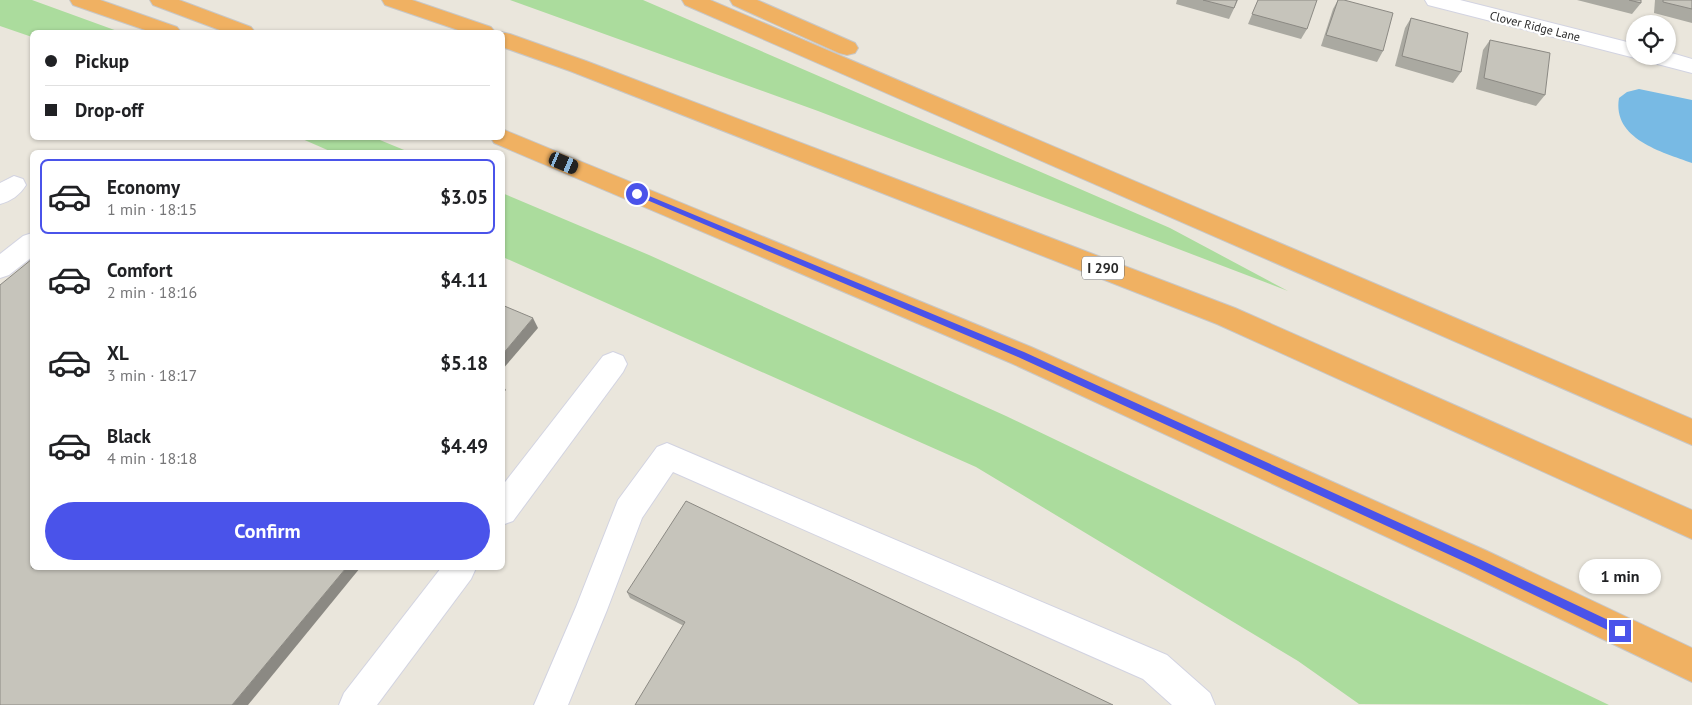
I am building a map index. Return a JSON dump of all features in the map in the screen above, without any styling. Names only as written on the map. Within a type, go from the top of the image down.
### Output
[{"type":"highway","points":[[80,0],[164,30]]},
{"type":"highway","points":[[160,0],[239,30]]},
{"type":"highway","points":[[392,0],[478,30]]},
{"type":"highway","points":[[692,0],[1692,432]]},
{"type":"highway","points":[[740,0],[960,100],[1047,154]]},
{"type":"highway","name":"I 290","points":[[505,40],[578,66],[1226,316],[1692,524]]},
{"type":"highway","points":[[515,142],[1021,355],[1476,562],[1692,666]]},
{"type":"street","name":"Clover Ridge Lane","points":[[1435,0],[1626,49]]},
{"type":"street","points":[[1676,62],[1692,66]]},
{"type":"street","points":[[0,268],[30,245]]},
{"type":"street","points":[[505,507],[613,364]]},
{"type":"street","points":[[551,705],[591,610],[629,510],[668,456],[1155,667],[1198,705]]},
{"type":"street","points":[[356,705],[458,570]]},
{"type":"green space","points":[[0,0],[32,0],[114,30],[30,30],[30,36],[0,26]]},
{"type":"green space","points":[[510,0],[643,0],[1170,228],[1288,291],[818,111]]},
{"type":"green space","points":[[305,140],[380,140],[404,150],[327,150]]},
{"type":"green space","points":[[505,194],[649,255],[1006,416],[1609,705],[1359,704],[1298,661],[976,467],[505,258]]},
{"type":"water","points":[[1639,89],[1692,100],[1692,163],[1642,142],[1631,134],[1623,124],[1619,112],[1619,98],[1627,92]]},
{"type":"building","points":[[1203,0],[1237,0],[1234,8]]},
{"type":"building","points":[[1258,0],[1317,0],[1307,29],[1252,14]]},
{"type":"building","points":[[1338,0],[1393,13],[1383,51],[1326,35]]},
{"type":"building","points":[[1629,0],[1641,0],[1641,3]]},
{"type":"building","points":[[1663,0],[1692,0],[1692,9],[1663,2]]},
{"type":"building","points":[[1411,18],[1468,33],[1461,72],[1402,56]]},
{"type":"building","points":[[1490,40],[1550,53],[1545,95],[1484,78]]},
{"type":"building","points":[[30,261],[30,570],[344,570],[232,705],[0,705],[0,285]]},
{"type":"building","points":[[505,306],[533,318],[505,351]]},
{"type":"building","points":[[686,501],[1113,705],[635,705],[685,622],[627,592]]},
{"type":"route","points":[[637,194],[1021,355],[1476,562],[1620,631]]}]
